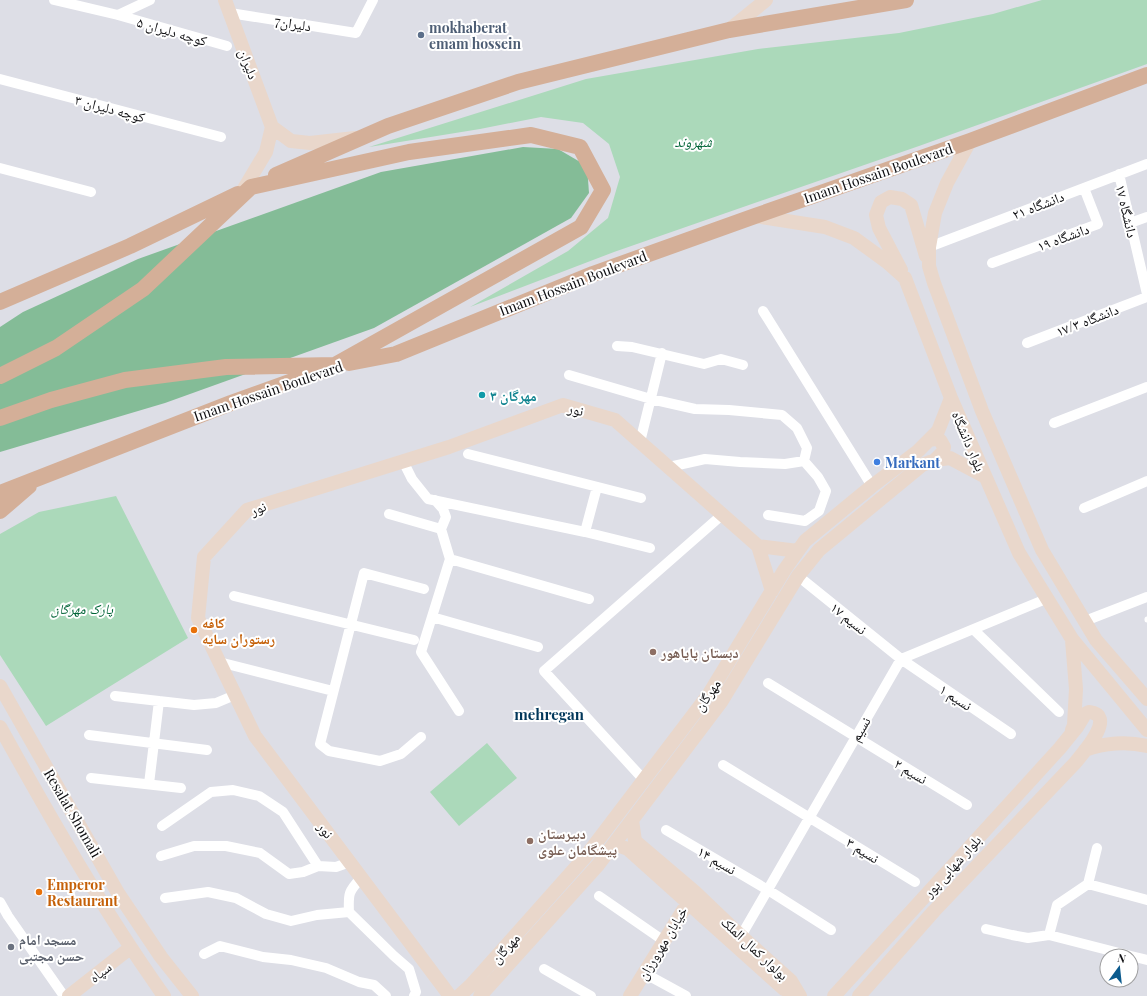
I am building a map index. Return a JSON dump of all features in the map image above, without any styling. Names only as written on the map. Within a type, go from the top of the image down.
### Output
[{"type":"main road","points":[[0,302],[130,246],[296,165],[388,126],[518,82],[730,30],[906,0]]},
{"type":"main road","name":"Imam Hossain Boulevard","points":[[0,492],[230,403],[335,365],[396,354],[593,274],[970,141],[1147,76]]},
{"type":"main road","points":[[0,376],[56,348],[143,289],[247,189],[409,152],[531,135],[580,147],[603,190],[581,227],[335,365],[226,367],[125,380],[50,400],[0,418]]},
{"type":"main road","points":[[0,511],[40,477]]},
{"type":"street","name":"کوچه دلیران ۵","points":[[54,0],[227,46]]},
{"type":"street","name":"کوچه دلیران ۵","points":[[118,16],[150,0]]},
{"type":"street","name":"دلیران7","points":[[227,6],[356,33],[374,0]]},
{"type":"street","points":[[730,30],[766,0]]},
{"type":"street","points":[[868,0],[888,4]]},
{"type":"street","name":"دلیران","points":[[227,6],[272,127]]},
{"type":"street","name":"کوچه دلیران ۳","points":[[0,79],[220,137]]},
{"type":"street","points":[[247,189],[266,152],[272,127],[291,141],[310,143],[362,137]]},
{"type":"street","name":"بلوار دانشگاه","points":[[970,141],[947,182],[935,213],[929,247],[929,266],[982,411],[1042,550],[1096,640],[1147,699]]},
{"type":"street","name":"دانشگاه ۲۱","points":[[929,247],[1147,164]]},
{"type":"street","points":[[0,168],[92,192]]},
{"type":"street","name":"دانشگاه ۱۷","points":[[1119,174],[1147,295]]},
{"type":"street","name":"دانشگاه ۱۹","points":[[992,263],[1098,224],[1084,188]]},
{"type":"street","points":[[905,278],[879,228],[876,215],[880,202],[890,197],[902,199],[911,205],[929,266]]},
{"type":"street","name":"بلوار دانشگاه","points":[[755,216],[825,227],[854,238],[887,262],[905,278],[951,398],[1018,553],[1072,639],[1147,730]]},
{"type":"street","points":[[1130,223],[1147,217]]},
{"type":"street","name":"دانشگاه ۱۷/۳","points":[[1027,343],[1147,295]]},
{"type":"street","points":[[763,312],[872,486]]},
{"type":"street","points":[[617,346],[632,346],[704,364],[721,360],[743,365]]},
{"type":"street","points":[[640,442],[662,354]]},
{"type":"street","points":[[569,375],[651,399],[695,409],[729,410],[782,415],[797,428],[807,448],[804,461]]},
{"type":"street","points":[[1054,423],[1147,387]]},
{"type":"street","name":"مهرگان","points":[[459,996],[471,985],[586,856],[644,780],[709,694],[772,591],[805,541],[872,486],[918,451],[938,431],[951,398]]},
{"type":"street","name":"نور","points":[[450,996],[255,736],[198,618],[204,557],[248,510],[449,447],[563,405],[615,420],[758,546]]},
{"type":"street","points":[[929,440],[935,438],[940,440],[944,447],[943,452],[935,460]]},
{"type":"street","points":[[468,454],[641,498]]},
{"type":"street","name":"مهرگان","points":[[480,996],[598,865],[614,844],[720,702],[798,576],[819,550],[922,465],[935,460],[950,458],[984,476]]},
{"type":"street","points":[[669,467],[705,459],[785,464],[804,461]]},
{"type":"street","points":[[768,515],[805,521],[819,511],[826,491],[818,477],[804,461]]},
{"type":"street","points":[[403,462],[412,479],[428,499],[585,532],[650,548]]},
{"type":"street","points":[[990,489],[1012,481]]},
{"type":"street","points":[[1084,508],[1147,481]]},
{"type":"street","points":[[585,532],[597,487]]},
{"type":"street","points":[[435,500],[443,509],[446,517],[442,529],[450,559],[421,652],[459,711]]},
{"type":"street","points":[[388,514],[442,529]]},
{"type":"street","points":[[644,780],[544,671],[723,514]]},
{"type":"street","points":[[772,591],[758,546],[798,551]]},
{"type":"street","points":[[450,559],[589,599]]},
{"type":"street","points":[[422,737],[401,754],[380,761],[329,751],[320,744],[364,573],[424,589]]},
{"type":"street","name":"نسیم ۱۷","points":[[798,576],[901,659]]},
{"type":"street","points":[[234,596],[414,640]]},
{"type":"street","points":[[1085,621],[1147,597]]},
{"type":"street","points":[[901,659],[1046,599]]},
{"type":"street","points":[[432,617],[538,646]]},
{"type":"street","points":[[974,630],[1059,712]]},
{"type":"street","points":[[748,631],[759,639]]},
{"type":"street","points":[[1070,736],[1074,725],[1076,689],[1072,639]]},
{"type":"street","name":"نسیم ۱","points":[[901,659],[1011,734]]},
{"type":"street","name":"نسیم","points":[[741,936],[901,659]]},
{"type":"street","points":[[219,662],[333,691]]},
{"type":"street","name":"نسیم ۲","points":[[768,683],[967,805]]},
{"type":"street","name":"Resalat Shomali","points":[[0,686],[118,893],[161,957],[192,996]]},
{"type":"street","points":[[115,696],[194,705],[216,703],[235,695]]},
{"type":"street","points":[[148,784],[159,701]]},
{"type":"street","name":"بلوار شهابی پور","points":[[834,996],[1070,736],[1085,714],[1089,712],[1098,714],[1101,724],[1091,742],[1075,763],[934,911],[859,996]]},
{"type":"street","name":"Resalat Shomali","points":[[0,727],[89,881],[130,948],[164,996]]},
{"type":"street","points":[[89,735],[207,750]]},
{"type":"street","points":[[1085,750],[1098,745],[1110,744],[1147,746]]},
{"type":"street","name":"نسیم ۳","points":[[723,765],[915,882]]},
{"type":"street","points":[[91,778],[181,788]]},
{"type":"street","points":[[162,826],[211,792],[233,790],[259,796],[283,812],[318,866]]},
{"type":"street","name":"بولوار کمال الملک","points":[[632,820],[635,841],[784,989],[799,995]]},
{"type":"street","name":"نسیم ۱۴","points":[[666,830],[768,890],[831,930]]},
{"type":"street","name":"بولوار کمال الملک","points":[[614,844],[628,849],[741,936],[791,981],[799,995]]},
{"type":"street","points":[[161,856],[194,846],[226,846],[260,853],[289,874],[303,872],[318,866],[336,867],[350,862]]},
{"type":"street","points":[[1049,935],[1057,905],[1088,884],[1097,848]]},
{"type":"street","points":[[361,878],[351,889],[348,899],[349,912],[409,969],[416,992],[414,996]]},
{"type":"street","points":[[1088,884],[1147,900]]},
{"type":"street","points":[[165,898],[208,892],[236,898],[266,914],[290,921],[317,915],[349,912]]},
{"type":"street","points":[[599,896],[664,941]]},
{"type":"street","name":"خیابان مهرورزان","points":[[630,996],[691,897]]},
{"type":"street","points":[[0,902],[4,919],[64,996]]},
{"type":"street","points":[[986,929],[1028,938],[1049,935],[1100,948]]},
{"type":"street","points":[[204,954],[220,946],[263,957],[305,963],[326,968],[359,982],[374,985],[386,996]]},
{"type":"street","name":"سپاه","points":[[69,996],[130,948]]},
{"type":"street","points":[[544,968],[590,996]]},
{"type":"street","points":[[644,973],[686,996]]},
{"type":"green space","name":"شهروند","points":[[1042,0],[1147,0],[1147,64],[919,146],[614,252],[470,307],[568,251],[608,218],[620,177],[609,144],[583,123],[541,117],[480,129],[369,147],[586,79],[758,49],[899,33],[993,14]]},
{"type":"green space","points":[[523,147],[558,149],[587,166],[589,193],[571,218],[374,328],[165,403],[0,452],[0,327],[23,312],[138,259],[381,172]]},
{"type":"green space","name":"پارک مهرگان","points":[[116,496],[188,638],[46,726],[0,655],[0,534],[39,512]]},
{"type":"green space","points":[[487,743],[517,778],[459,826],[430,792]]},
{"type":"place","name":"mokhaberat emam hossein","points":[[421,35]]},
{"type":"place","name":"مهرگان ۳","points":[[482,395]]},
{"type":"place","name":"Markant","points":[[877,462]]},
{"type":"place","name":"کافه رستوران سایه","points":[[194,630]]},
{"type":"place","name":"دبستان پایاهور","points":[[653,652]]},
{"type":"place","name":"دبیرستان پیشگامان علوی","points":[[530,841]]},
{"type":"place","name":"Emperor Restaurant","points":[[39,892]]},
{"type":"place","name":"مسجد امام حسن مجتبی","points":[[11,947]]},
{"type":"district","name":"mehregan","points":[[549,714]]}]
